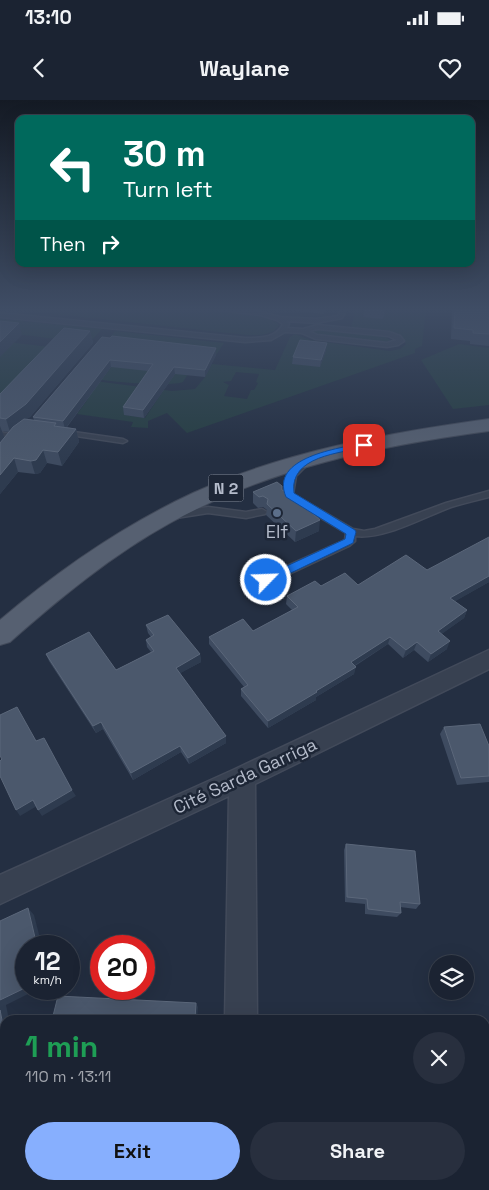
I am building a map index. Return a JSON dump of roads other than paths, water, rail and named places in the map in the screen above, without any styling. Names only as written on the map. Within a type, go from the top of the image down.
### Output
[{"type":"main road","name":"N 2","points":[[0,635],[77,572],[162,517],[218,491],[312,458],[396,439],[489,425]]},
{"type":"street","name":"Cité Sarda Garriga","points":[[0,890],[242,778],[489,659]]},
{"type":"street","points":[[240,1015],[242,778]]},
{"type":"lane","points":[[54,431],[123,441]]},
{"type":"lane","points":[[0,434],[16,434],[6,445]]},
{"type":"lane","points":[[312,458],[295,470],[290,477],[288,498],[351,532],[364,534],[377,532],[449,505],[489,494]]},
{"type":"lane","points":[[162,517],[208,510],[246,515],[262,512]]},
{"type":"lane","points":[[266,580],[346,544],[350,541],[351,532]]},
{"type":"place","name":"Elf","points":[[277,513]]}]
